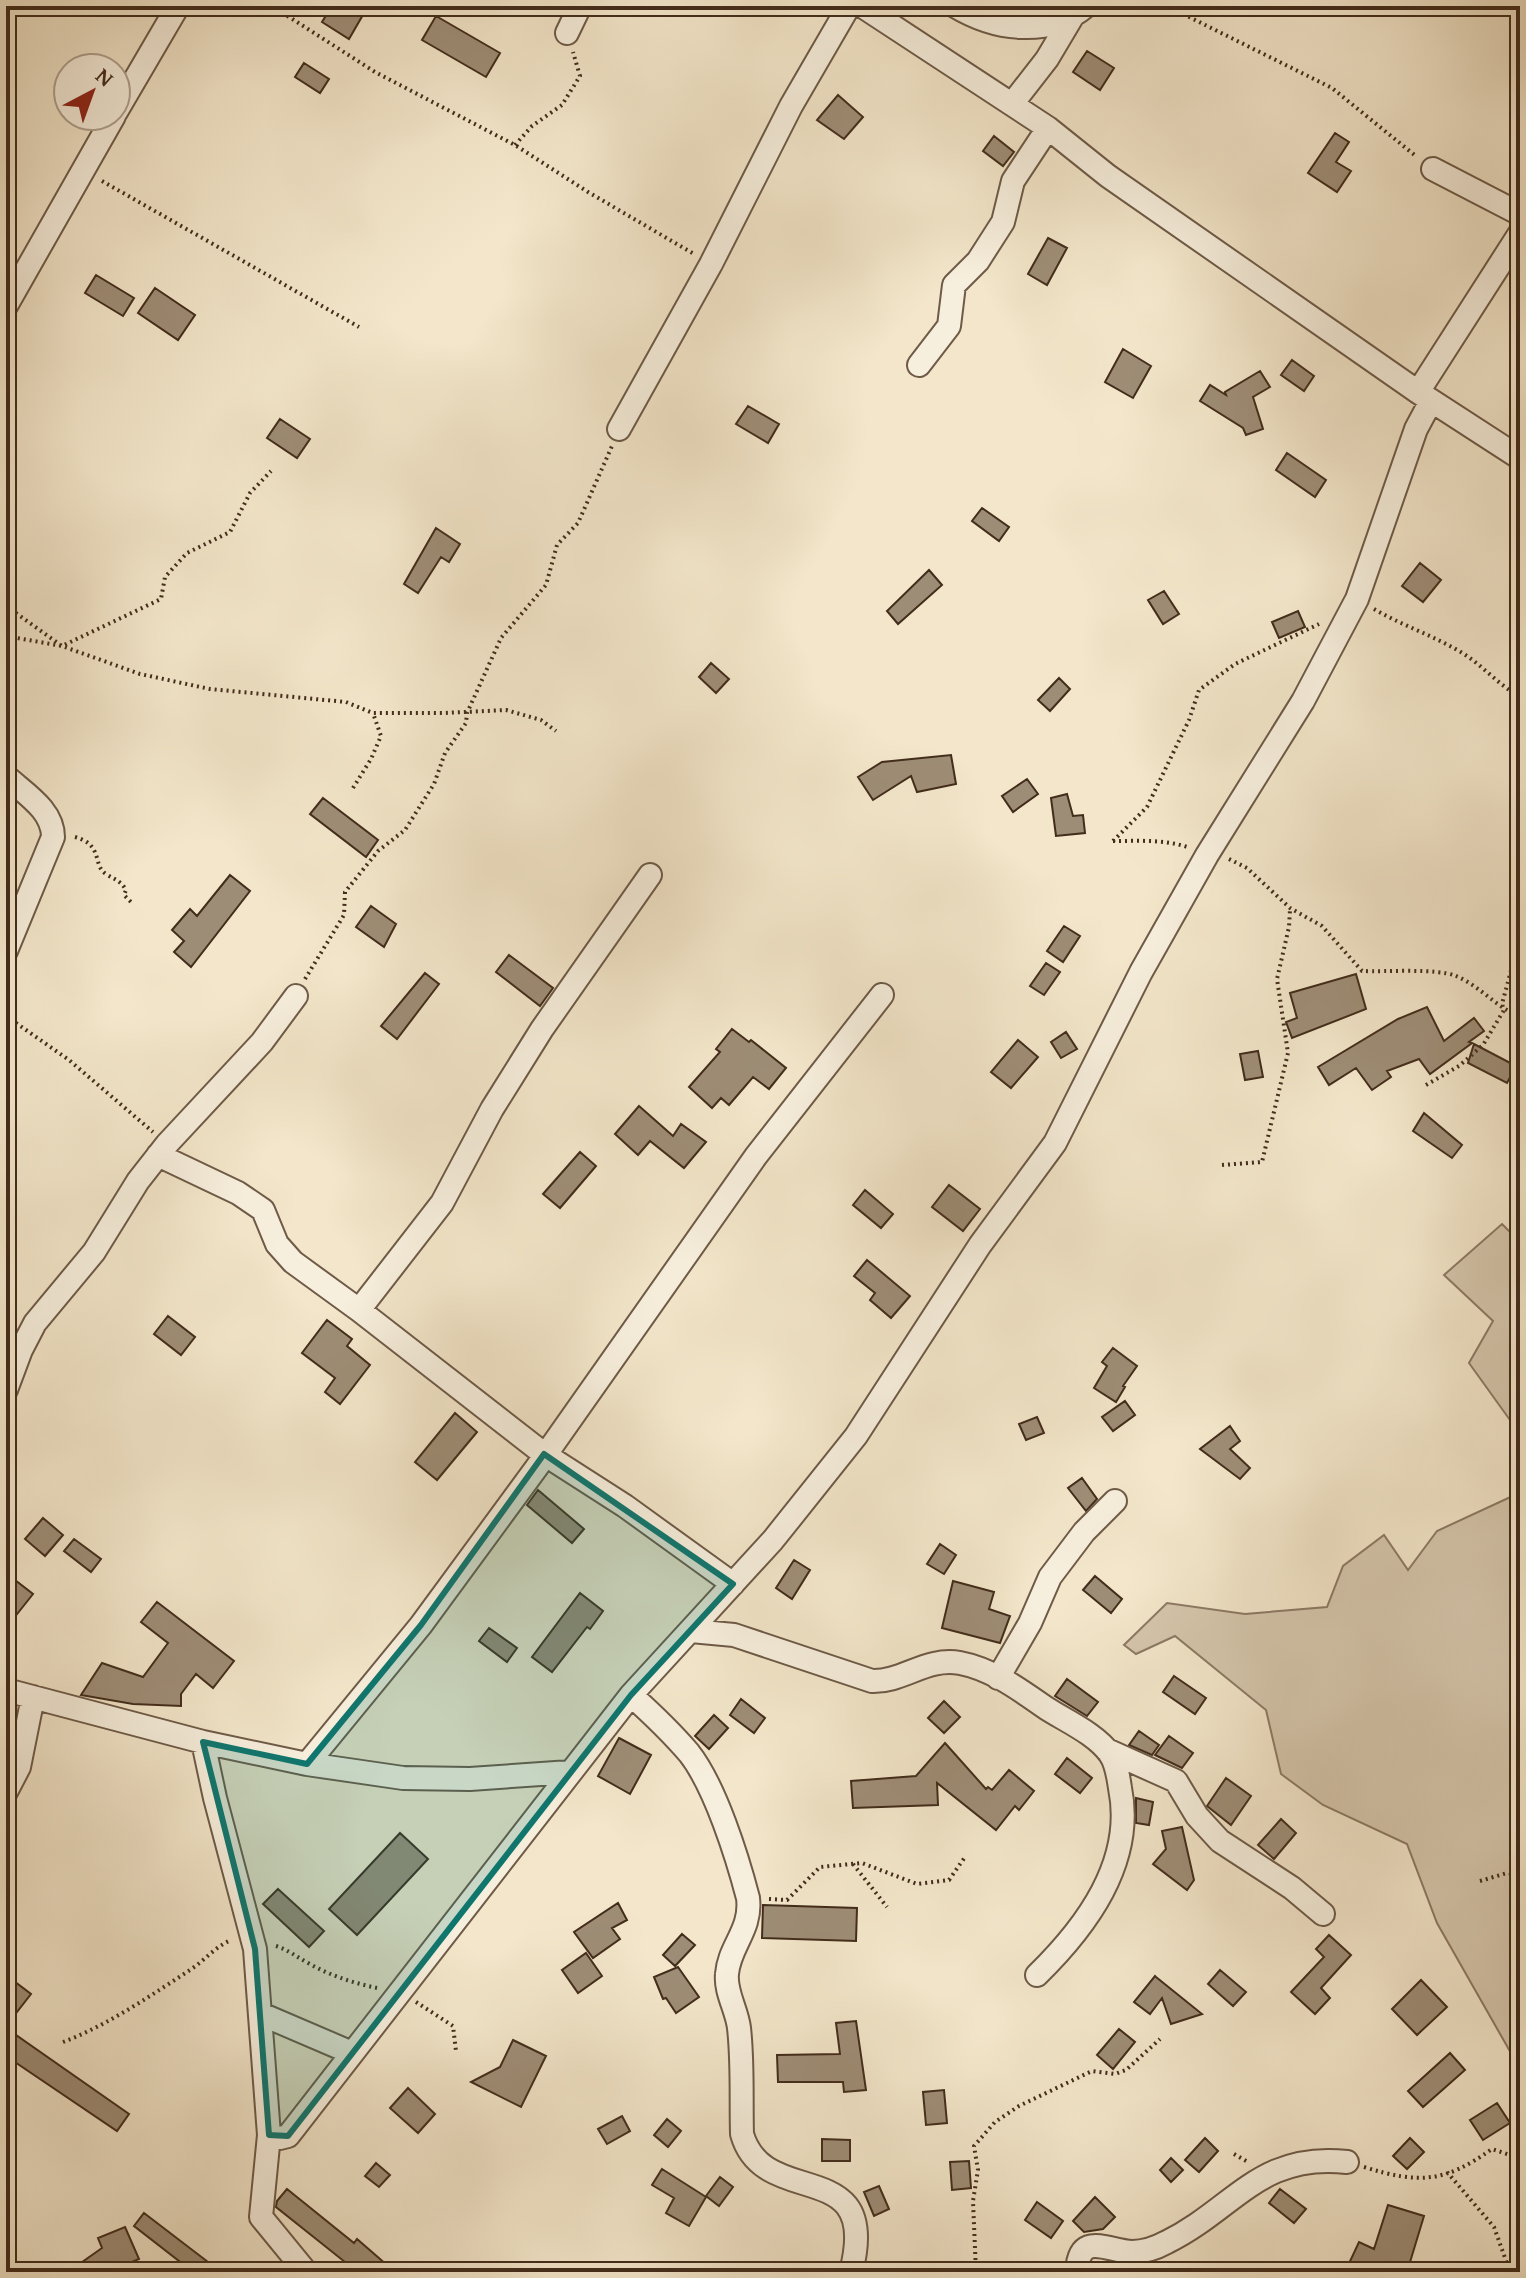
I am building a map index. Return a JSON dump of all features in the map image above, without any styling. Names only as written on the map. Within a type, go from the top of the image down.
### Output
[{"type":"street","points":[[132,85],[178,6]]},
{"type":"street","points":[[567,33],[580,6]]},
{"type":"street","points":[[619,429],[711,264],[784,119],[849,6]]},
{"type":"street","points":[[862,6],[1048,128],[1108,176],[1424,397],[1520,458]]},
{"type":"street","points":[[955,6],[986,21],[1015,27],[1047,24],[1079,12]]},
{"type":"street","points":[[1012,104],[1079,12]]},
{"type":"street","points":[[919,365],[949,326],[954,285],[978,261],[1003,222],[1013,181],[1048,128]]},
{"type":"street","points":[[6,306],[105,132]]},
{"type":"street","points":[[1433,169],[1520,214]]},
{"type":"street","points":[[269,2135],[280,2138],[288,2136],[631,1695],[773,1540],[856,1436],[980,1245],[1055,1143],[1117,1015],[1207,855],[1303,701],[1357,599],[1416,429],[1424,397],[1520,233]]},
{"type":"street","points":[[6,951],[53,837],[48,815],[9,779]]},
{"type":"street","points":[[359,1310],[442,1203],[492,1109],[542,1029],[650,875]]},
{"type":"street","points":[[307,1764],[421,1625],[764,1145],[882,995]]},
{"type":"street","points":[[6,1390],[35,1323],[94,1252],[127,1196],[162,1149],[262,1042],[296,996]]},
{"type":"street","points":[[162,1149],[263,1210],[277,1244],[293,1262],[544,1454],[607,1493],[733,1584]]},
{"type":"street","points":[[998,1678],[1057,1567],[1084,1532],[1115,1501]]},
{"type":"street","points":[[691,1631],[734,1635],[872,1681],[890,1679],[928,1665],[951,1662],[974,1667],[998,1678],[1107,1750],[1176,1781],[1197,1816],[1220,1841],[1292,1888],[1323,1914]]},
{"type":"street","points":[[6,1690],[203,1742],[307,1764],[403,1778],[470,1779],[570,1772]]},
{"type":"street","points":[[631,1695],[690,1754],[702,1773],[718,1809],[748,1898],[750,1910],[746,1927],[727,1970],[727,1983],[739,2026],[742,2134],[746,2147],[768,2168],[834,2195],[849,2208],[858,2231],[851,2272]]},
{"type":"street","points":[[6,1792],[19,1767],[33,1697]]},
{"type":"street","points":[[203,1742],[253,1940],[269,2135],[261,2217],[306,2272]]},
{"type":"street","points":[[1037,1975],[1086,1920],[1115,1864],[1122,1797],[1116,1765],[1107,1750]]},
{"type":"street","points":[[261,2014],[352,2053]]},
{"type":"street","points":[[1077,2272],[1079,2258],[1091,2245],[1133,2252],[1153,2249],[1180,2235],[1248,2185],[1281,2168],[1317,2160],[1347,2162]]},
{"type":"path","points":[[272,6],[386,78],[515,145],[711,264]]},
{"type":"path","points":[[1167,6],[1332,88],[1433,169]]},
{"type":"path","points":[[515,145],[532,126],[562,105],[580,76],[567,33]]},
{"type":"path","points":[[83,169],[359,327]]},
{"type":"path","points":[[296,996],[312,964],[344,915],[345,892],[378,851],[405,830],[434,784],[445,753],[466,723],[467,713],[501,638],[546,585],[557,545],[578,523],[619,429]]},
{"type":"path","points":[[62,646],[161,599],[165,577],[187,553],[230,532],[250,493],[271,471]]},
{"type":"path","points":[[1357,599],[1401,624],[1438,638],[1469,657],[1520,697]]},
{"type":"path","points":[[6,606],[62,646]]},
{"type":"path","points":[[1325,621],[1235,664],[1199,690],[1189,720],[1147,807],[1113,841],[1179,844],[1207,855],[1227,858],[1247,868],[1290,908],[1322,926],[1362,971],[1427,971],[1454,975],[1481,990],[1504,1010],[1520,1017]]},
{"type":"path","points":[[6,636],[62,646],[140,674],[210,689],[346,702],[373,713],[506,710],[541,720],[556,731]]},
{"type":"path","points":[[353,788],[381,736],[373,713]]},
{"type":"path","points":[[53,837],[66,834],[86,840],[99,858],[105,874],[121,882],[126,890],[124,895],[133,904]]},
{"type":"path","points":[[1222,1165],[1262,1162],[1269,1136],[1288,1053],[1277,979],[1289,927],[1290,908]]},
{"type":"path","points":[[1426,1085],[1459,1066],[1483,1045],[1504,1010],[1502,1004],[1520,937]]},
{"type":"path","points":[[6,1016],[69,1060],[162,1149]]},
{"type":"path","points":[[748,1898],[787,1900],[820,1867],[862,1863],[917,1884],[949,1880],[965,1857]]},
{"type":"path","points":[[853,1864],[887,1907]]},
{"type":"path","points":[[1480,1881],[1507,1873],[1520,1875]]},
{"type":"path","points":[[63,2042],[87,2033],[119,2014],[194,1967],[218,1946],[253,1940],[289,1950],[344,1980],[400,1994],[453,2026],[456,2051]]},
{"type":"path","points":[[976,2272],[973,2201],[978,2170],[974,2146],[995,2122],[1019,2106],[1092,2071],[1115,2074],[1126,2070],[1160,2039]]},
{"type":"path","points":[[1347,2162],[1415,2179],[1427,2179],[1466,2168],[1492,2149],[1520,2155]]},
{"type":"path","points":[[1447,2172],[1494,2227],[1510,2272]]},
{"type":"highlighted area","points":[[544,1454],[733,1584],[631,1695],[288,2136],[269,2135],[255,1949],[203,1742],[307,1764],[421,1625]]},
{"type":"shaded area","points":[[1502,1224],[1520,1242],[1520,1434],[1469,1363],[1493,1321],[1444,1275]]},
{"type":"shaded area","points":[[1520,1469],[1520,2069],[1437,1923],[1407,1844],[1323,1805],[1281,1774],[1266,1710],[1175,1636],[1136,1654],[1124,1645],[1167,1603],[1245,1614],[1327,1607],[1343,1566],[1384,1535],[1408,1570],[1437,1531],[1517,1494]]},
{"type":"building","points":[[332,6],[352,6],[364,13],[349,39],[322,22]]},
{"type":"building","points":[[436,16],[500,53],[486,77],[422,40]]},
{"type":"building","points":[[1087,51],[1114,68],[1100,90],[1073,72]]},
{"type":"building","points":[[304,63],[329,79],[320,93],[295,77]]},
{"type":"building","points":[[838,95],[863,117],[844,139],[817,120]]},
{"type":"building","points":[[1335,133],[1349,142],[1336,162],[1351,171],[1337,192],[1308,173]]},
{"type":"building","points":[[994,136],[1014,152],[1003,166],[983,151]]},
{"type":"building","points":[[1048,238],[1067,248],[1047,285],[1028,274]]},
{"type":"building","points":[[96,275],[134,298],[123,316],[85,293]]},
{"type":"building","points":[[155,288],[195,315],[178,340],[138,313]]},
{"type":"building","points":[[1123,349],[1151,366],[1133,398],[1105,382]]},
{"type":"building","points":[[1292,360],[1314,376],[1304,391],[1281,375]]},
{"type":"building","points":[[1260,371],[1270,387],[1253,397],[1263,429],[1246,435],[1243,428],[1200,401],[1210,385],[1226,395],[1225,392]]},
{"type":"building","points":[[748,406],[779,424],[768,443],[736,424]]},
{"type":"building","points":[[280,419],[310,439],[297,458],[267,438]]},
{"type":"building","points":[[1287,453],[1326,480],[1315,497],[1276,470]]},
{"type":"building","points":[[982,508],[1009,527],[999,541],[972,521]]},
{"type":"building","points":[[436,528],[460,544],[449,562],[441,557],[418,593],[404,584]]},
{"type":"building","points":[[1420,563],[1441,580],[1423,602],[1402,586]]},
{"type":"building","points":[[929,570],[942,585],[898,624],[887,611]]},
{"type":"building","points":[[1164,591],[1179,614],[1163,624],[1148,600]]},
{"type":"building","points":[[1298,611],[1305,627],[1279,638],[1272,622]]},
{"type":"building","points":[[711,663],[729,679],[716,693],[699,677]]},
{"type":"building","points":[[1059,678],[1070,689],[1050,711],[1038,700]]},
{"type":"building","points":[[951,755],[956,784],[917,792],[911,776],[873,800],[858,777],[882,762]]},
{"type":"building","points":[[1027,779],[1038,794],[1013,812],[1002,796]]},
{"type":"building","points":[[1067,794],[1073,816],[1083,815],[1085,833],[1056,836],[1051,798]]},
{"type":"building","points":[[323,798],[378,840],[366,857],[310,814]]},
{"type":"building","points":[[230,875],[250,891],[191,967],[174,952],[184,941],[172,930],[190,909],[197,916]]},
{"type":"building","points":[[371,906],[396,924],[384,947],[356,927]]},
{"type":"building","points":[[1064,926],[1080,936],[1063,962],[1047,951]]},
{"type":"building","points":[[509,955],[553,988],[540,1006],[496,972]]},
{"type":"building","points":[[1046,963],[1060,972],[1044,995],[1030,986]]},
{"type":"building","points":[[425,973],[439,984],[397,1039],[381,1026]]},
{"type":"building","points":[[1356,974],[1366,1009],[1292,1038],[1286,1022],[1297,1018],[1290,993]]},
{"type":"building","points":[[1427,1007],[1444,1041],[1474,1018],[1484,1031],[1430,1074],[1419,1059],[1387,1071],[1391,1077],[1372,1090],[1356,1068],[1329,1085],[1318,1067],[1398,1019]]},
{"type":"building","points":[[732,1029],[786,1068],[769,1089],[753,1077],[729,1105],[721,1098],[712,1108],[689,1087],[720,1052],[716,1049]]},
{"type":"building","points":[[1066,1032],[1077,1049],[1061,1058],[1051,1042]]},
{"type":"building","points":[[1018,1040],[1038,1057],[1011,1088],[991,1072]]},
{"type":"building","points":[[1474,1044],[1516,1066],[1507,1083],[1468,1063]]},
{"type":"building","points":[[1258,1051],[1263,1077],[1245,1080],[1240,1054]]},
{"type":"building","points":[[639,1106],[673,1136],[681,1124],[706,1142],[684,1168],[650,1141],[638,1155],[615,1134]]},
{"type":"building","points":[[1424,1113],[1462,1145],[1452,1158],[1413,1131]]},
{"type":"building","points":[[580,1152],[596,1166],[560,1208],[543,1194]]},
{"type":"building","points":[[949,1185],[980,1209],[963,1231],[932,1207]]},
{"type":"building","points":[[865,1190],[893,1214],[881,1228],[853,1205]]},
{"type":"building","points":[[867,1260],[910,1296],[891,1318],[870,1300],[875,1293],[854,1276]]},
{"type":"building","points":[[168,1316],[195,1337],[181,1355],[154,1334]]},
{"type":"building","points":[[327,1320],[352,1339],[347,1346],[370,1365],[340,1404],[325,1392],[335,1378],[302,1353]]},
{"type":"building","points":[[1113,1348],[1137,1366],[1116,1402],[1094,1388],[1107,1366],[1102,1362]]},
{"type":"building","points":[[1125,1401],[1135,1415],[1113,1431],[1102,1417]]},
{"type":"building","points":[[455,1413],[477,1432],[437,1480],[415,1462]]},
{"type":"building","points":[[1037,1417],[1044,1433],[1026,1440],[1019,1424]]},
{"type":"building","points":[[1230,1426],[1240,1441],[1230,1449],[1250,1468],[1240,1479],[1200,1449]]},
{"type":"building","points":[[1082,1478],[1097,1499],[1086,1511],[1068,1488]]},
{"type":"building","points":[[538,1490],[584,1529],[572,1543],[527,1505]]},
{"type":"building","points":[[43,1518],[63,1535],[45,1556],[25,1539]]},
{"type":"building","points":[[74,1539],[101,1559],[91,1572],[64,1551]]},
{"type":"building","points":[[940,1544],[956,1555],[944,1574],[927,1564]]},
{"type":"building","points":[[794,1560],[810,1570],[792,1599],[776,1588]]},
{"type":"building","points":[[6,1573],[33,1594],[6,1628]]},
{"type":"building","points":[[1095,1576],[1122,1599],[1111,1613],[1083,1590]]},
{"type":"building","points":[[953,1581],[994,1592],[989,1609],[1010,1616],[1000,1643],[942,1628]]},
{"type":"building","points":[[580,1593],[603,1611],[552,1672],[532,1657]]},
{"type":"building","points":[[157,1602],[234,1661],[213,1688],[196,1674],[181,1694],[181,1706],[133,1704],[81,1695],[102,1663],[143,1677],[168,1643],[141,1622]]},
{"type":"building","points":[[489,1628],[517,1648],[507,1662],[479,1641]]},
{"type":"building","points":[[1174,1676],[1206,1698],[1195,1714],[1163,1692]]},
{"type":"building","points":[[1067,1679],[1098,1702],[1087,1716],[1055,1696]]},
{"type":"building","points":[[741,1699],[765,1718],[754,1733],[730,1715]]},
{"type":"building","points":[[944,1701],[960,1717],[944,1733],[928,1718]]},
{"type":"building","points":[[714,1715],[728,1728],[709,1749],[695,1736]]},
{"type":"building","points":[[1139,1731],[1159,1745],[1152,1755],[1129,1745]]},
{"type":"building","points":[[1169,1736],[1193,1753],[1182,1768],[1155,1755]]},
{"type":"building","points":[[619,1738],[651,1755],[630,1794],[598,1776]]},
{"type":"building","points":[[945,1743],[986,1789],[992,1790],[1009,1770],[1034,1791],[1019,1810],[1015,1806],[996,1830],[937,1783],[938,1805],[853,1808],[851,1781],[916,1776]]},
{"type":"building","points":[[1067,1758],[1092,1778],[1080,1793],[1055,1774]]},
{"type":"building","points":[[1226,1778],[1251,1796],[1231,1825],[1207,1806]]},
{"type":"building","points":[[1136,1798],[1153,1802],[1149,1825],[1136,1823]]},
{"type":"building","points":[[1281,1819],[1296,1833],[1274,1859],[1258,1845]]},
{"type":"building","points":[[1182,1827],[1194,1880],[1187,1890],[1153,1864],[1166,1849],[1162,1831]]},
{"type":"building","points":[[400,1833],[428,1859],[357,1935],[329,1909]]},
{"type":"building","points":[[278,1889],[324,1931],[309,1947],[263,1904]]},
{"type":"building","points":[[618,1903],[627,1920],[612,1928],[620,1939],[593,1958],[574,1932]]},
{"type":"building","points":[[763,1905],[857,1908],[856,1941],[762,1938]]},
{"type":"building","points":[[682,1934],[695,1945],[675,1966],[663,1955]]},
{"type":"building","points":[[1329,1935],[1351,1955],[1321,1988],[1330,1998],[1315,2014],[1291,1992],[1324,1957],[1316,1949]]},
{"type":"building","points":[[586,1953],[602,1976],[578,1993],[562,1970]]},
{"type":"building","points":[[678,1967],[699,1997],[676,2013],[666,1998],[663,1999],[654,1977]]},
{"type":"building","points":[[1220,1970],[1246,1992],[1233,2006],[1208,1984]]},
{"type":"building","points":[[6,1975],[31,1994],[6,2026]]},
{"type":"building","points":[[1155,1976],[1202,2014],[1171,2024],[1162,1998],[1150,2014],[1134,2002]]},
{"type":"building","points":[[1421,1980],[1447,2007],[1417,2035],[1392,2009]]},
{"type":"building","points":[[856,2021],[866,2090],[844,2092],[843,2082],[778,2082],[777,2055],[840,2054],[836,2023]]},
{"type":"building","points":[[6,2028],[129,2114],[117,2131],[6,2056]]},
{"type":"building","points":[[1119,2029],[1135,2042],[1113,2069],[1097,2055]]},
{"type":"building","points":[[513,2040],[546,2056],[521,2107],[471,2082],[500,2067]]},
{"type":"building","points":[[1450,2053],[1465,2070],[1423,2107],[1408,2091]]},
{"type":"building","points":[[408,2088],[435,2114],[418,2133],[390,2108]]},
{"type":"building","points":[[944,2090],[947,2123],[926,2125],[923,2092]]},
{"type":"building","points":[[1497,2103],[1510,2123],[1483,2140],[1470,2120]]},
{"type":"building","points":[[622,2116],[630,2131],[607,2144],[598,2129]]},
{"type":"building","points":[[667,2119],[681,2131],[668,2147],[654,2135]]},
{"type":"building","points":[[1205,2138],[1218,2151],[1199,2172],[1185,2160]]},
{"type":"building","points":[[1410,2138],[1424,2152],[1407,2169],[1393,2156]]},
{"type":"building","points":[[822,2139],[850,2140],[850,2161],[822,2161]]},
{"type":"building","points":[[1171,2158],[1183,2170],[1171,2182],[1160,2170]]},
{"type":"building","points":[[969,2161],[971,2188],[952,2190],[950,2162]]},
{"type":"building","points":[[376,2163],[390,2175],[379,2187],[365,2176]]},
{"type":"building","points":[[662,2169],[706,2197],[689,2226],[666,2213],[674,2198],[652,2185]]},
{"type":"building","points":[[720,2177],[733,2187],[719,2206],[706,2196]]},
{"type":"building","points":[[879,2186],[889,2209],[874,2216],[864,2192]]},
{"type":"building","points":[[287,2189],[354,2243],[357,2239],[395,2272],[336,2272],[345,2262],[276,2207]]},
{"type":"building","points":[[1280,2189],[1306,2209],[1294,2223],[1269,2203]]},
{"type":"building","points":[[1095,2197],[1115,2217],[1103,2229],[1084,2232],[1073,2221]]},
{"type":"building","points":[[1037,2202],[1063,2221],[1051,2238],[1025,2220]]},
{"type":"building","points":[[1388,2205],[1424,2216],[1407,2272],[1345,2272],[1359,2242],[1374,2249]]},
{"type":"building","points":[[144,2213],[221,2272],[178,2272],[184,2265],[134,2226]]},
{"type":"building","points":[[125,2227],[139,2259],[109,2272],[68,2272],[102,2248],[98,2238]]}]
